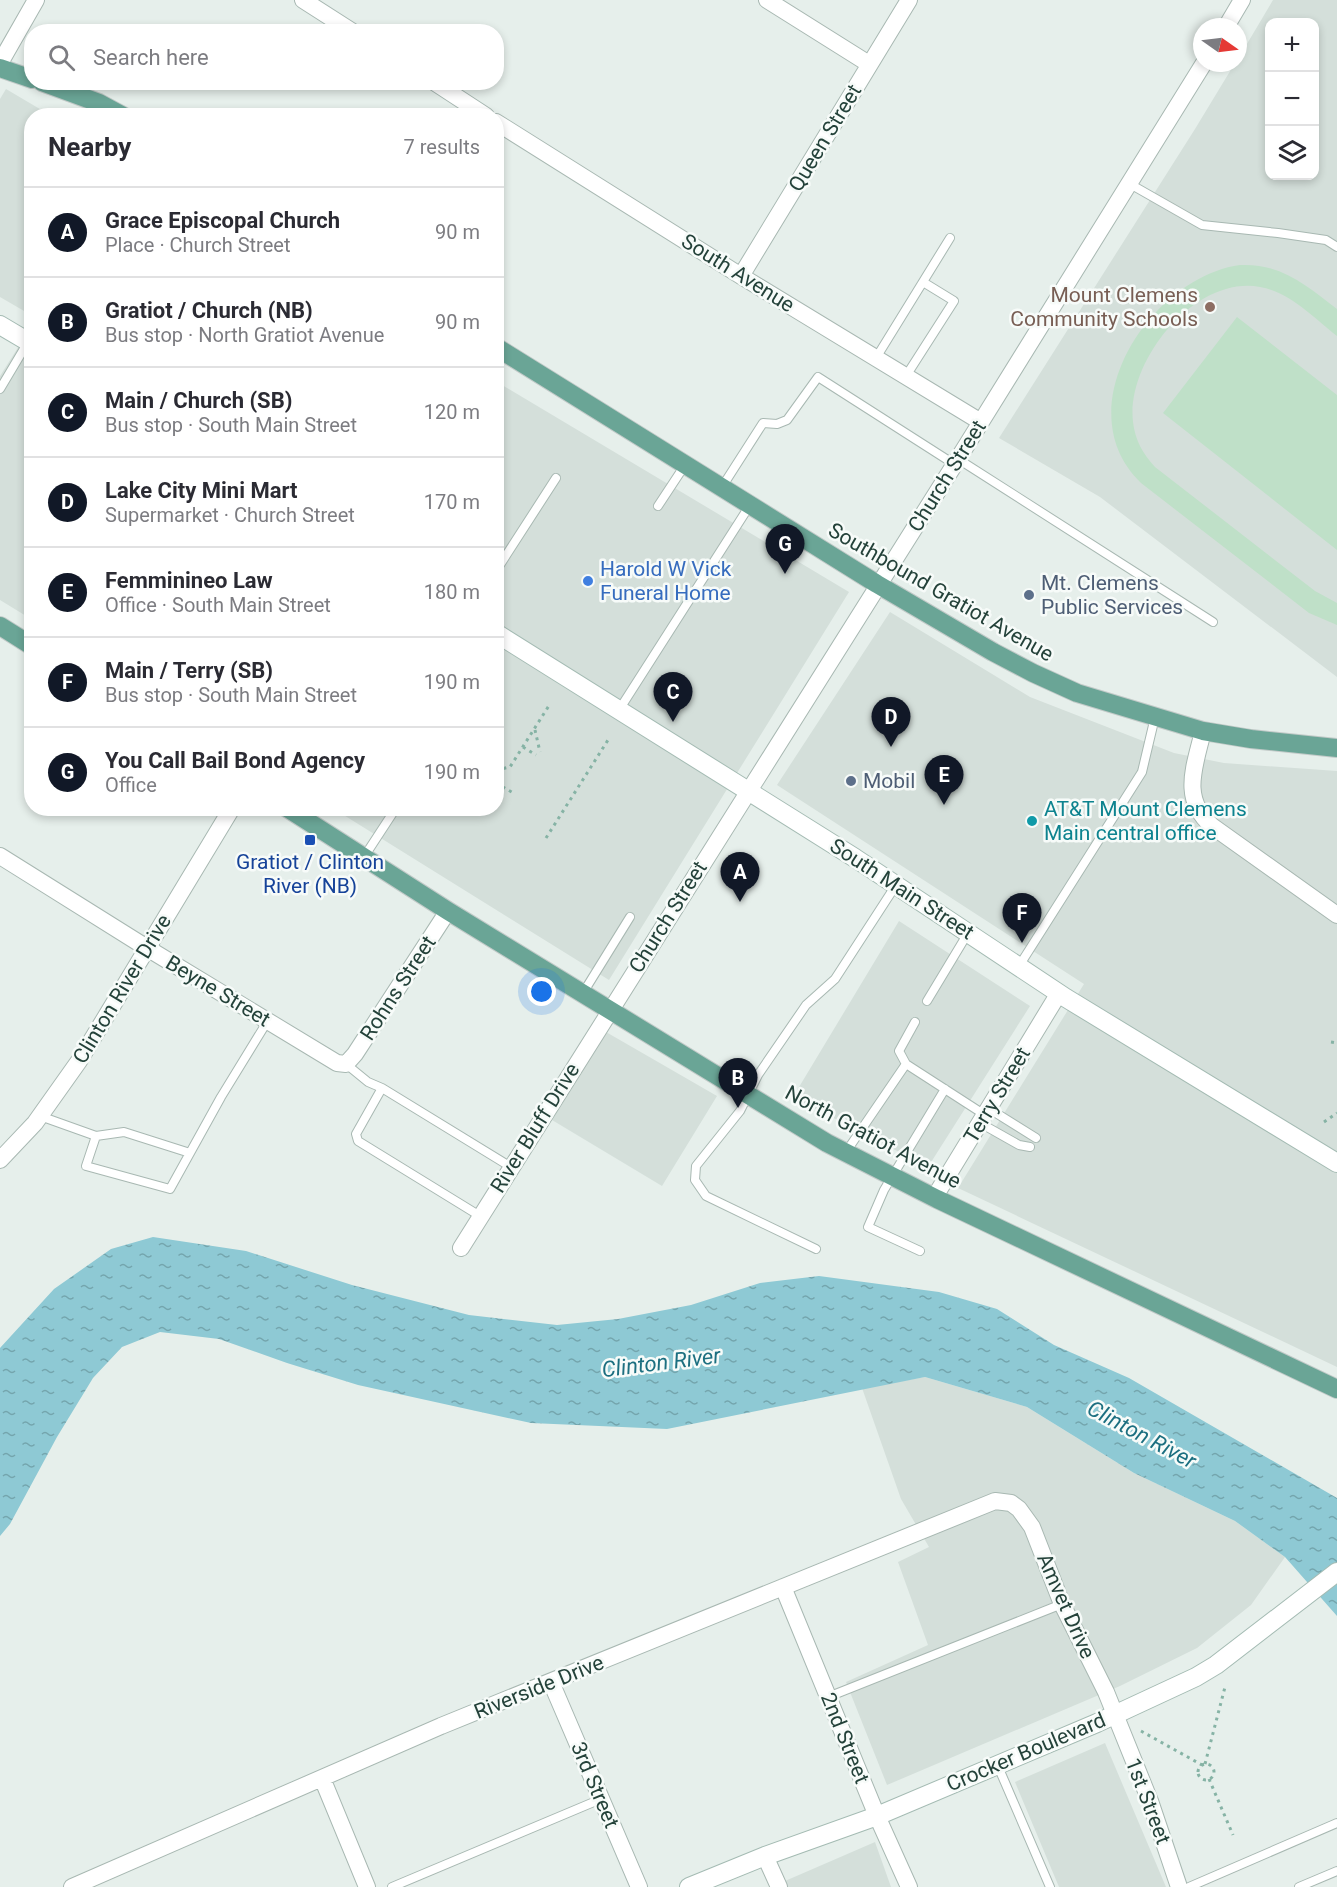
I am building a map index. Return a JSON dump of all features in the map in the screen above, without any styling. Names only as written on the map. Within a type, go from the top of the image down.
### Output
[{"type":"main road","points":[[0,68],[24,76]]},
{"type":"main road","points":[[65,90],[109,108]]},
{"type":"main road","name":"Southbound Gratiot Avenue","points":[[504,352],[877,584],[1033,673],[1077,693],[1203,731],[1296,745],[1337,748]]},
{"type":"main road","points":[[0,626],[24,641]]},
{"type":"main road","name":"North Gratiot Avenue","points":[[300,816],[448,911],[846,1153],[934,1198],[1337,1389]]},
{"type":"street","points":[[0,63],[36,0]]},
{"type":"street","points":[[303,0],[340,24]]},
{"type":"street","points":[[767,0],[869,64]]},
{"type":"street","name":"Queen Street","points":[[741,276],[909,0]]},
{"type":"street","points":[[1231,18],[1242,0]]},
{"type":"street","name":"Church Street","points":[[610,1009],[956,462],[1198,72]]},
{"type":"street","points":[[446,90],[474,108]]},
{"type":"street","name":"South Avenue","points":[[504,127],[741,276],[981,422]]},
{"type":"street","points":[[0,325],[24,339]]},
{"type":"street","name":"South Main Street","points":[[504,641],[748,790],[1059,993],[1337,1163]]},
{"type":"street","points":[[1203,731],[1191,786],[1199,812],[1212,826],[1337,915]]},
{"type":"street","name":"Clinton River Drive","points":[[3,1153],[40,1116],[79,1061],[227,816]]},
{"type":"street","name":"Beyne Street","points":[[0,856],[333,1062],[346,1064]]},
{"type":"street","name":"Rohns Street","points":[[346,1064],[355,1054],[448,911]]},
{"type":"street","name":"Terry Street","points":[[934,1198],[1059,993]]},
{"type":"street","name":"River Bluff Drive","points":[[460,1248],[610,1009]]},
{"type":"street","name":"Riverside Drive","points":[[72,1887],[94,1883],[441,1726],[984,1504],[995,1501],[1011,1503]]},
{"type":"street","name":"Amvet Drive","points":[[1011,1503],[1019,1509],[1032,1527],[1062,1604],[1114,1715]]},
{"type":"street","name":"Crocker Boulevard","points":[[689,1887],[765,1856],[877,1816],[1114,1715],[1206,1671],[1337,1572]]},
{"type":"street","name":"2nd Street","points":[[783,1587],[877,1816],[909,1887]]},
{"type":"street","name":"3rd Street","points":[[551,1682],[639,1887]]},
{"type":"street","name":"1st Street","points":[[1114,1715],[1150,1801],[1179,1887]]},
{"type":"street","points":[[322,1778],[367,1887]]},
{"type":"street","points":[[765,1856],[780,1887]]},
{"type":"lane","points":[[1130,184],[1202,225],[1326,240],[1337,247]]},
{"type":"lane","points":[[876,358],[950,238]]},
{"type":"lane","points":[[906,376],[954,301],[923,282]]},
{"type":"lane","points":[[0,389],[24,352]]},
{"type":"lane","points":[[722,488],[763,423],[777,424],[787,420],[818,377],[1213,622]]},
{"type":"lane","points":[[658,506],[685,464]]},
{"type":"lane","points":[[504,559],[556,478]]},
{"type":"lane","points":[[619,710],[750,505]]},
{"type":"lane","points":[[1019,966],[1142,772],[1155,717]]},
{"type":"lane","points":[[364,857],[391,816]]},
{"type":"lane","points":[[816,1249],[706,1196],[695,1180],[696,1166],[740,1110],[758,1074],[806,1005],[835,979],[896,885]]},
{"type":"lane","points":[[583,993],[630,917]]},
{"type":"lane","points":[[927,1001],[969,933]]},
{"type":"lane","points":[[96,1136],[86,1166],[170,1189],[220,1097],[267,1022]]},
{"type":"lane","points":[[915,1022],[899,1051],[906,1064],[984,1115],[1019,1145],[1030,1148]]},
{"type":"lane","points":[[346,1064],[368,1082],[382,1088],[511,1167]]},
{"type":"lane","points":[[846,1153],[906,1064]]},
{"type":"lane","points":[[382,1088],[356,1134],[358,1141],[480,1215]]},
{"type":"lane","points":[[920,1251],[868,1227],[892,1176],[945,1089]]},
{"type":"lane","points":[[984,1115],[1036,1138]]},
{"type":"lane","points":[[40,1116],[96,1136],[124,1132],[190,1153]]},
{"type":"lane","points":[[828,1697],[1062,1604]]},
{"type":"lane","points":[[997,1764],[1050,1887]]},
{"type":"lane","points":[[392,1887],[601,1799]]},
{"type":"lane","points":[[1189,1887],[1337,1824]]},
{"type":"lane","points":[[1299,1887],[1337,1871]]},
{"type":"path","points":[[504,768],[510,767],[550,704]]},
{"type":"path","points":[[523,747],[538,752],[535,728]]},
{"type":"path","points":[[546,838],[608,740]]},
{"type":"path","points":[[504,788],[515,794]]},
{"type":"path","points":[[1331,1042],[1337,1043]]},
{"type":"path","points":[[1324,1122],[1337,1113]]},
{"type":"path","points":[[1139,1730],[1204,1764],[1212,1766],[1213,1776],[1209,1779],[1200,1776],[1199,1769],[1204,1764],[1225,1687]]},
{"type":"path","points":[[1209,1779],[1233,1835]]},
{"type":"shaded area","name":"Mount Clemens Community Schools","points":[[1273,0],[1337,0],[1337,677],[1100,497],[999,438],[1230,72],[1247,72],[1247,44]]},
{"type":"shaded area","points":[[6,89],[38,108],[24,108],[24,311],[0,297],[0,99]]},
{"type":"shaded area","points":[[24,338],[24,615],[0,600],[0,376]]},
{"type":"shaded area","points":[[504,386],[849,592],[609,980],[345,816],[504,816]]},
{"type":"shaded area","points":[[890,612],[1030,697],[1174,753],[1224,763],[1337,771],[1337,1367],[958,1188],[1084,984],[777,785]]},
{"type":"shaded area","points":[[899,921],[1030,1006],[928,1167],[793,1097]]},
{"type":"shaded area","points":[[606,1032],[717,1096],[662,1186],[552,1120]]},
{"type":"shaded area","points":[[925,1377],[1027,1407],[1134,1473],[1235,1521],[1285,1557],[1251,1605],[1197,1648],[1120,1686],[887,1785],[846,1682],[928,1645],[898,1562],[929,1547],[901,1499],[862,1388]]},
{"type":"shaded area","points":[[1105,1743],[1166,1887],[1059,1887],[1015,1782]]},
{"type":"shaded area","points":[[875,1842],[891,1887],[788,1887],[785,1881]]},
{"type":"green space","points":[[1240,265],[1255,265],[1281,272],[1315,292],[1337,309],[1337,336],[1291,300],[1271,290],[1260,287],[1236,287],[1212,294],[1189,308],[1153,349],[1141,373],[1134,398],[1133,422],[1136,435],[1143,452],[1155,467],[1315,591],[1337,603],[1337,625],[1309,613],[1141,483],[1119,453],[1111,419],[1115,385],[1128,351],[1149,320],[1176,294],[1207,275]]},
{"type":"green space","points":[[1237,317],[1337,395],[1337,550],[1163,413]]},
{"type":"water","name":"Clinton River","points":[[153,1237],[246,1251],[352,1285],[469,1315],[557,1325],[618,1319],[691,1305],[760,1283],[819,1276],[939,1292],[997,1309],[1054,1345],[1129,1378],[1337,1498],[1337,1616],[1285,1557],[1235,1521],[1134,1473],[1027,1407],[925,1377],[667,1429],[531,1423],[358,1385],[219,1339],[160,1332],[122,1347],[93,1378],[57,1437],[10,1524],[0,1536],[0,1348],[54,1289],[111,1249]]},
{"type":"place","name":"Mount Clemens Community Schools","points":[[1210,307]]},
{"type":"place","name":"You Call Bail Bond Agency","points":[[785,574]]},
{"type":"place","name":"Harold W Vick Funeral Home","points":[[588,581]]},
{"type":"place","name":"Mt. Clemens Public Services","points":[[1029,595]]},
{"type":"place","name":"Main / Church (SB)","points":[[673,722]]},
{"type":"place","name":"Lake City Mini Mart","points":[[891,747]]},
{"type":"place","name":"Mobil","points":[[851,781]]},
{"type":"place","name":"Femminineo Law","points":[[944,805]]},
{"type":"place","name":"AT&T Mount Clemens Main central office","points":[[1032,821]]},
{"type":"place","name":"Gratiot / Clinton River (NB)","points":[[310,840]]},
{"type":"place","name":"Grace Episcopal Church","points":[[740,902]]},
{"type":"place","name":"Main / Terry (SB)","points":[[1022,943]]},
{"type":"place","name":"Gratiot / Church (NB)","points":[[738,1108]]}]
